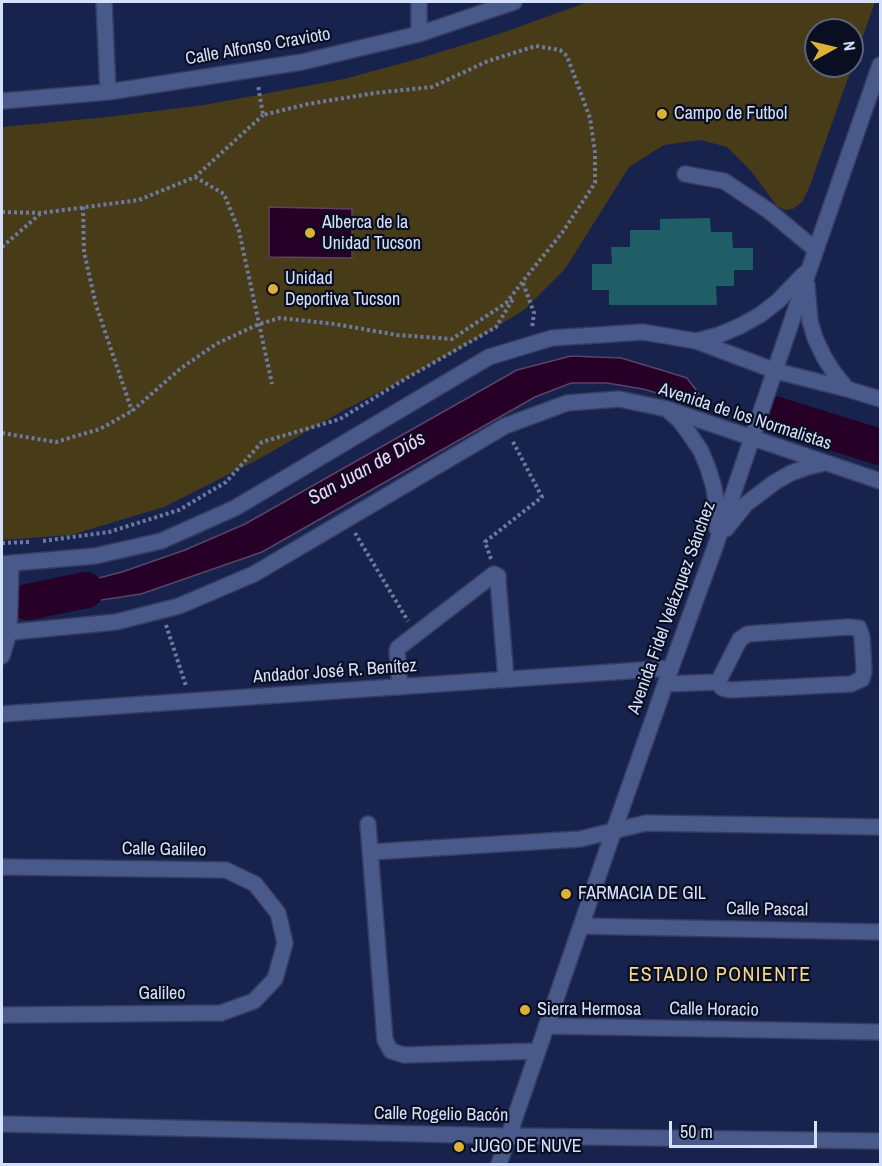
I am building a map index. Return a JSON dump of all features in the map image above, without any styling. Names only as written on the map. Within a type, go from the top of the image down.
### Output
[{"type":"street","points":[[104,2],[108,92]]},
{"type":"street","points":[[419,2],[420,34]]},
{"type":"street","name":"Calle Alfonso Cravioto","points":[[2,101],[108,92],[302,62],[420,34],[514,2]]},
{"type":"street","name":"Avenida Fidel Velázquez Sánchez","points":[[500,1164],[537,1051],[714,550],[880,65]]},
{"type":"street","points":[[685,174],[724,181],[769,211],[816,250]]},
{"type":"street","points":[[696,341],[740,327],[760,315],[795,285],[810,267]]},
{"type":"street","points":[[810,267],[807,285],[810,321],[824,357],[834,374],[847,389]]},
{"type":"street","points":[[2,656],[5,633],[6,564],[95,556],[161,541],[235,508],[489,357],[552,338],[643,332],[696,341],[776,371],[880,399]]},
{"type":"street","name":"Avenida de los Normalistas","points":[[5,633],[116,622],[179,606],[254,574],[504,426],[567,403],[620,399],[667,409],[880,481]]},
{"type":"street","points":[[667,409],[691,436],[708,468],[717,508],[714,550]]},
{"type":"street","points":[[714,550],[733,518],[760,492],[791,473],[825,463]]},
{"type":"street","points":[[400,687],[397,651],[416,633],[496,574],[506,679]]},
{"type":"street","points":[[848,627],[858,628],[862,637],[864,671],[862,679],[851,684],[729,690],[722,688],[718,682],[740,639],[748,634],[848,627]]},
{"type":"street","name":"Andador José R. Benítez","points":[[2,714],[671,668]]},
{"type":"street","points":[[665,684],[718,682]]},
{"type":"street","points":[[371,852],[580,839],[646,823],[880,827]]},
{"type":"street","points":[[368,824],[385,1040],[391,1051],[404,1056],[537,1051]]},
{"type":"street","name":"Calle Galileo","points":[[2,867],[226,870],[255,884],[279,913],[285,943]]},
{"type":"street","name":"Calle Pascal","points":[[581,926],[880,932]]},
{"type":"street","name":"Galileo","points":[[2,1015],[221,1013],[254,1001],[275,979],[285,943]]},
{"type":"street","name":"Calle Horacio","points":[[546,1026],[880,1032]]},
{"type":"street","name":"Calle Rogelio Bacón","points":[[2,1124],[509,1136],[880,1141]]},
{"type":"path","points":[[2,212],[41,213],[139,200],[195,177],[263,115],[308,104],[432,87],[488,62],[537,46],[560,50],[567,56],[590,118],[595,152],[595,183],[562,234],[506,303],[452,339],[397,335],[335,324],[280,318],[259,324],[216,344],[180,369],[132,411],[100,429],[56,442],[2,433]]},
{"type":"path","points":[[256,69],[263,115]]},
{"type":"path","points":[[195,177],[224,194],[239,231],[273,384]]},
{"type":"path","points":[[83,207],[84,252],[96,305],[132,411]]},
{"type":"path","points":[[2,247],[41,213]]},
{"type":"path","points":[[522,282],[534,313],[531,345]]},
{"type":"path","points":[[2,543],[34,542],[109,532],[180,510],[226,482],[262,442],[340,419],[496,327],[522,282]]},
{"type":"path","points":[[496,574],[485,542],[542,497],[504,426]]},
{"type":"path","points":[[346,519],[416,633]]},
{"type":"path","points":[[160,610],[191,701]]},
{"type":"shaded area","name":"Unidad Deportiva Tucson","points":[[588,2],[875,2],[864,33],[864,18],[804,18],[804,78],[848,78],[809,188],[802,202],[793,209],[785,210],[777,206],[751,171],[727,147],[701,140],[664,145],[629,167],[565,269],[524,310],[470,343],[346,409],[259,459],[164,507],[71,535],[2,540],[2,127],[204,105],[344,79],[496,35]]},
{"type":"water","name":"Alberca de la Unidad Tucson","points":[[269,207],[352,209],[352,258],[269,257]]},
{"type":"water","points":[[571,356],[621,358],[687,378],[699,394],[678,399],[643,389],[607,383],[571,383],[535,397],[262,552],[141,594],[48,608],[38,601],[44,592],[122,572],[185,550],[245,524],[517,370]]},
{"type":"water","points":[[795,404],[880,431],[880,464],[791,436],[777,415]]},
{"type":"building","points":[[710,218],[711,232],[732,232],[733,248],[753,248],[753,270],[734,270],[734,286],[716,286],[717,305],[609,305],[609,290],[592,290],[592,264],[612,264],[611,247],[630,247],[630,230],[660,230],[660,219]]},
{"type":"waterway","name":"San Juan de Diós","points":[[774,414],[880,447]]},
{"type":"waterway","name":"San Juan de Diós","points":[[28,602],[86,590]]},
{"type":"place","name":"Campo de Futbol","points":[[662,114]]},
{"type":"place","name":"Alberca de la Unidad Tucson","points":[[310,233]]},
{"type":"place","name":"Unidad Deportiva Tucson","points":[[273,289]]},
{"type":"place","name":"FARMACIA DE GIL","points":[[566,894]]},
{"type":"place","name":"Sierra Hermosa","points":[[525,1010]]},
{"type":"place","name":"JUGO DE NUVE","points":[[459,1147]]},
{"type":"district","name":"ESTADIO PONIENTE","points":[[720,976]]}]
